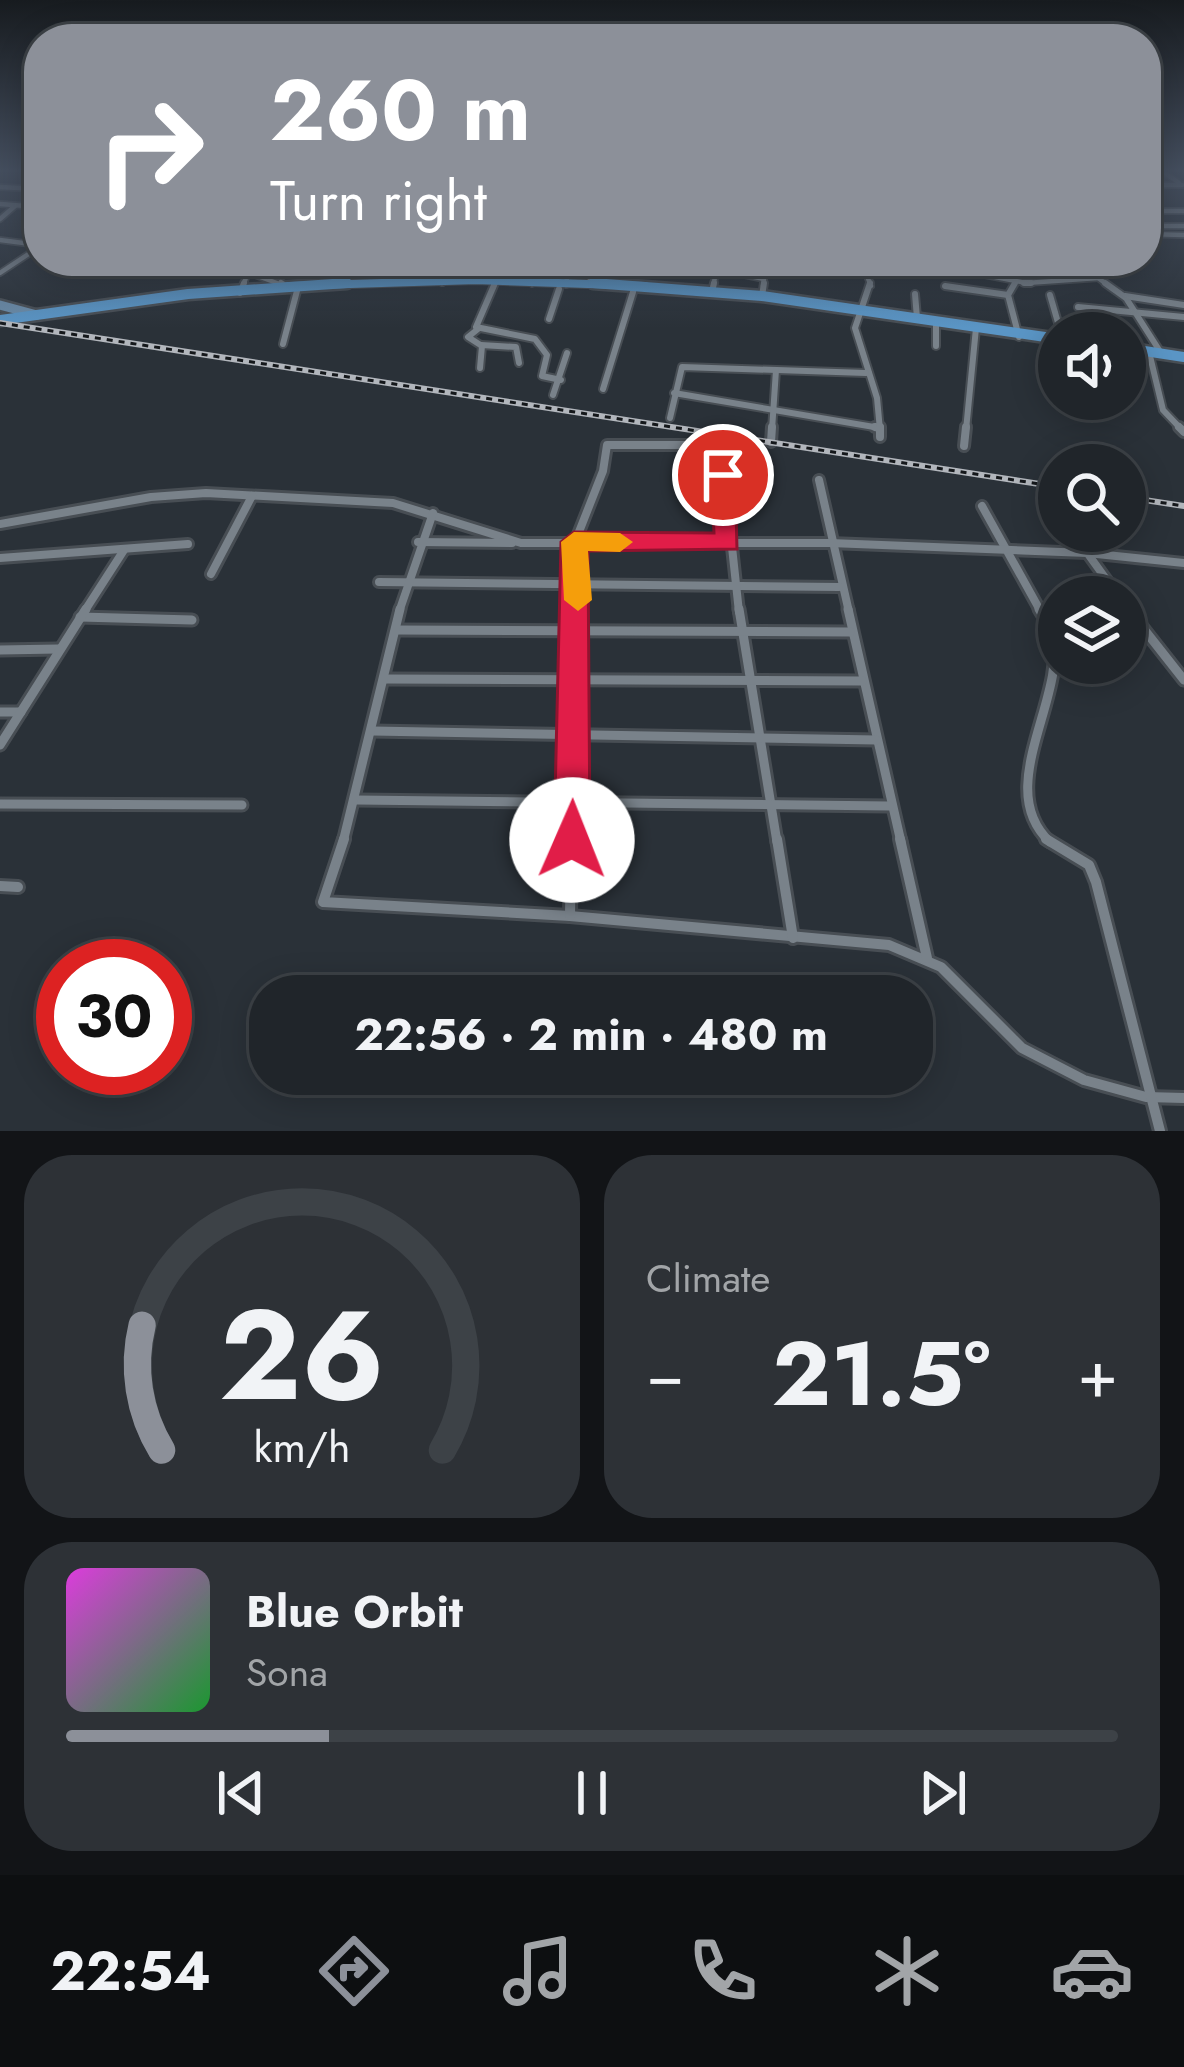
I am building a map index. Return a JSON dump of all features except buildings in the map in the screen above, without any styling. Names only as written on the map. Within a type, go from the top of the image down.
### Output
[{"type":"main road","points":[[0,320],[293,289],[442,283],[762,296],[976,330]]},
{"type":"main road","points":[[336,287],[532,284],[740,298],[1038,337]]},
{"type":"main road","points":[[1146,353],[1184,359]]},
{"type":"street","points":[[240,294],[246,276]]},
{"type":"street","points":[[270,276],[293,289],[283,344]]},
{"type":"street","points":[[335,276],[336,287]]},
{"type":"street","points":[[442,283],[444,276]]},
{"type":"street","points":[[532,284],[534,276]]},
{"type":"street","points":[[549,319],[565,276]]},
{"type":"street","points":[[588,286],[590,276]]},
{"type":"street","points":[[712,292],[715,276]]},
{"type":"street","points":[[750,276],[764,279]]},
{"type":"street","points":[[762,296],[764,276]]},
{"type":"street","points":[[674,393],[880,433],[878,400],[856,348],[855,312],[872,288],[867,276]]},
{"type":"street","points":[[986,276],[1016,282],[1098,278]]},
{"type":"street","points":[[1095,276],[1136,311],[1154,354],[1162,410],[1184,432]]},
{"type":"street","points":[[1016,282],[1008,295],[1019,336]]},
{"type":"street","points":[[494,285],[478,329],[468,337],[481,345],[516,347],[519,363]]},
{"type":"street","points":[[945,286],[1008,295]]},
{"type":"street","points":[[603,388],[633,292]]},
{"type":"street","points":[[915,294],[917,320]]},
{"type":"street","points":[[1050,295],[1054,312]]},
{"type":"street","points":[[1123,296],[1184,305]]},
{"type":"street","points":[[0,305],[33,315]]},
{"type":"street","points":[[1078,307],[1184,317]]},
{"type":"street","points":[[936,326],[936,346]]},
{"type":"street","points":[[478,329],[517,331],[539,340],[547,355],[542,376],[561,380]]},
{"type":"street","points":[[964,446],[976,330]]},
{"type":"street","points":[[480,368],[481,345]]},
{"type":"street","points":[[553,395],[567,353]]},
{"type":"street","points":[[670,418],[680,369],[686,366],[866,373]]},
{"type":"street","points":[[771,442],[776,370]]},
{"type":"street","points":[[570,916],[578,584],[574,542],[612,443],[721,445],[728,543],[794,938]]},
{"type":"street","points":[[819,480],[839,587],[927,958]]},
{"type":"street","points":[[0,524],[170,494],[253,496],[393,503],[520,542]]},
{"type":"street","points":[[211,574],[253,496]]},
{"type":"street","points":[[982,506],[1053,634],[1055,650],[1029,767],[1034,822],[1046,840],[1089,865],[1160,1131]]},
{"type":"street","points":[[434,513],[418,542],[406,582],[357,800],[323,902],[570,916],[889,945],[927,958],[1022,1048],[1084,1080],[1151,1097],[1184,1098]]},
{"type":"street","points":[[418,542],[830,542],[1088,553],[1184,563]]},
{"type":"street","points":[[0,558],[188,544]]},
{"type":"street","points":[[0,745],[124,550]]},
{"type":"street","points":[[1088,553],[1104,576]]},
{"type":"street","points":[[379,582],[839,587]]},
{"type":"street","points":[[80,616],[192,620]]},
{"type":"street","points":[[396,630],[850,632]]},
{"type":"street","points":[[1146,632],[1184,680]]},
{"type":"street","points":[[0,650],[60,649]]},
{"type":"street","points":[[385,680],[862,681]]},
{"type":"street","points":[[0,712],[22,712]]},
{"type":"street","points":[[373,731],[877,740]]},
{"type":"street","points":[[357,800],[890,806]]},
{"type":"street","points":[[0,804],[242,806]]},
{"type":"street","points":[[0,886],[18,887]]},
{"type":"railway","points":[[0,323],[1038,484]]},
{"type":"railway","points":[[1146,500],[1184,506]]},
{"type":"slow traffic","points":[[578,600],[574,542],[620,542]]},
{"type":"route","points":[[572,840],[578,584],[574,542],[728,543],[723,475]]}]
